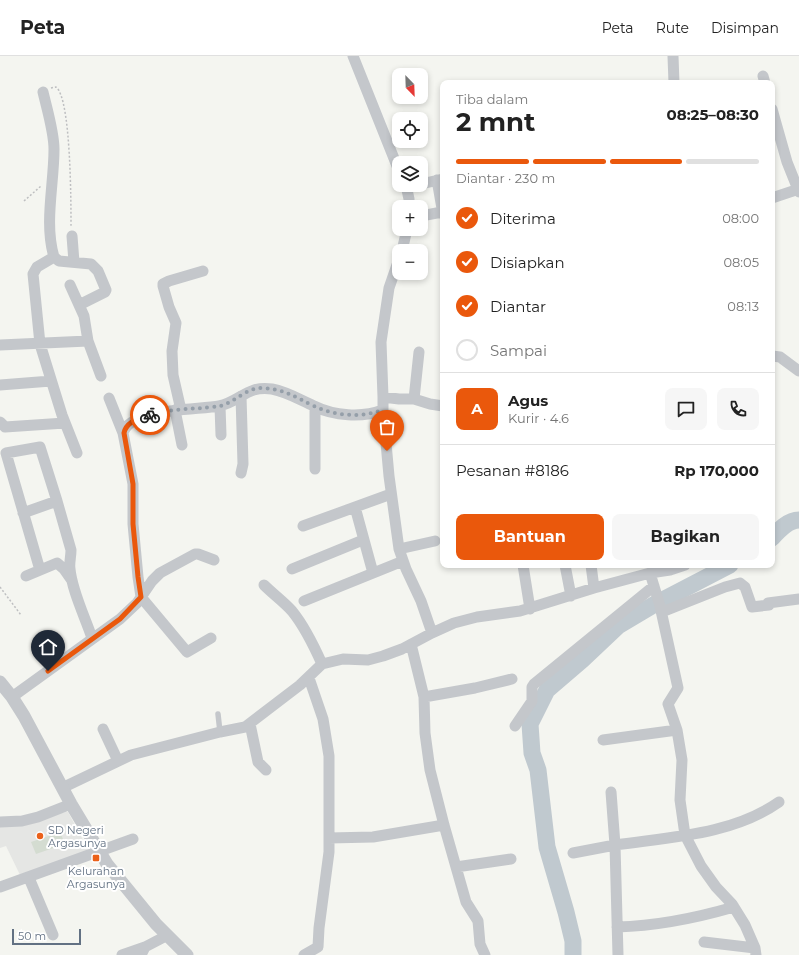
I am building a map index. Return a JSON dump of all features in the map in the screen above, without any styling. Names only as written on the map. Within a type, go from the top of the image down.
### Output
[{"type":"street","points":[[353,56],[393,156]]},
{"type":"street","points":[[673,56],[674,80]]},
{"type":"street","points":[[43,92],[54,147],[54,176],[50,233],[54,257],[59,261],[88,263],[95,267],[106,290],[79,305]]},
{"type":"street","points":[[775,120],[787,162],[799,190],[775,197]]},
{"type":"street","points":[[428,182],[440,179]]},
{"type":"street","points":[[428,215],[440,213]]},
{"type":"street","points":[[72,236],[74,262]]},
{"type":"street","points":[[54,257],[37,267],[33,274],[40,344],[64,422],[77,453]]},
{"type":"street","points":[[182,444],[173,375],[172,351],[176,324],[169,307],[163,284],[203,271]]},
{"type":"street","points":[[392,280],[389,288],[381,342],[382,410],[391,494],[399,549],[421,601],[432,633]]},
{"type":"street","points":[[70,285],[84,318],[88,341],[101,376]]},
{"type":"street","points":[[0,345],[88,341]]},
{"type":"street","points":[[414,399],[419,352]]},
{"type":"street","points":[[775,356],[780,357],[799,371]]},
{"type":"street","points":[[0,385],[51,381]]},
{"type":"street","points":[[124,433],[124,429],[135,420],[157,413],[220,406],[251,390],[260,388],[272,389],[296,396],[315,407],[334,412],[371,414],[382,410]]},
{"type":"street","points":[[240,396],[243,464],[242,473]]},
{"type":"street","points":[[383,397],[414,399],[440,406]]},
{"type":"street","points":[[109,398],[124,433],[133,484],[133,524],[138,582],[141,597],[187,652],[211,638]]},
{"type":"street","points":[[220,406],[221,435]]},
{"type":"street","points":[[315,407],[315,469]]},
{"type":"street","points":[[0,422],[5,427],[64,422]]},
{"type":"street","points":[[40,570],[6,453],[40,447],[57,501],[70,550],[71,557],[69,567],[71,579],[92,638]]},
{"type":"street","points":[[303,526],[391,494]]},
{"type":"street","points":[[23,513],[57,501]]},
{"type":"street","points":[[355,507],[373,573]]},
{"type":"street","points":[[292,569],[364,540]]},
{"type":"street","points":[[399,549],[434,541]]},
{"type":"street","points":[[12,697],[120,619],[141,597],[156,576],[188,557],[198,554],[214,560]]},
{"type":"street","points":[[304,601],[403,560]]},
{"type":"street","points":[[26,576],[57,563],[64,569],[71,579]]},
{"type":"street","points":[[523,568],[530,609]]},
{"type":"street","points":[[566,568],[571,596]]},
{"type":"street","points":[[591,568],[594,588]]},
{"type":"street","points":[[62,788],[131,755],[220,732],[241,729],[250,724],[308,678],[322,664],[343,659],[372,659],[394,652],[432,633],[464,620],[530,609],[594,588],[650,573],[676,568]]},
{"type":"street","points":[[650,573],[661,609],[678,688],[668,704],[677,730],[682,760],[680,800],[685,835],[701,866],[716,887],[734,907],[745,925],[755,952]]},
{"type":"street","points":[[661,609],[740,583],[744,585],[752,607],[769,605],[768,603],[799,599]]},
{"type":"street","points":[[264,585],[292,611],[299,620],[313,644],[322,664]]},
{"type":"street","points":[[515,726],[532,701],[532,687],[534,684],[655,588]]},
{"type":"street","points":[[411,644],[424,697],[425,733],[430,770],[466,902],[478,921],[480,946],[485,955]]},
{"type":"street","points":[[304,955],[319,951],[319,928],[328,852],[329,756],[324,719],[308,678]]},
{"type":"street","points":[[424,697],[475,688],[512,679]]},
{"type":"street","points":[[0,682],[24,716],[71,804],[113,873],[166,936],[187,955]]},
{"type":"street","points":[[250,724],[258,762],[266,770]]},
{"type":"street","points":[[103,729],[118,761]]},
{"type":"street","points":[[603,740],[677,730]]},
{"type":"street","points":[[611,792],[615,845],[618,955]]},
{"type":"street","points":[[573,853],[615,845],[685,835],[730,826],[750,819],[779,802]]},
{"type":"street","points":[[0,822],[22,821],[38,817],[71,804]]},
{"type":"street","points":[[328,838],[373,837],[444,825]]},
{"type":"street","points":[[0,887],[29,878],[133,839]]},
{"type":"street","points":[[456,867],[511,858]]},
{"type":"street","points":[[29,878],[53,935]]},
{"type":"street","points":[[617,927],[636,927],[671,922],[734,907]]},
{"type":"street","points":[[122,955],[143,951],[166,936]]},
{"type":"street","points":[[704,942],[755,952]]},
{"type":"lane","points":[[218,714],[220,732]]},
{"type":"path","points":[[43,92],[56,87],[61,92],[68,128],[72,236]]},
{"type":"path","points":[[24,201],[54,176]]},
{"type":"path","points":[[0,587],[21,615]]},
{"type":"shaded area","name":"SD Negeri Argasunya","points":[[68,812],[90,853],[21,877],[6,846],[0,848],[0,825]]},
{"type":"shaded area","points":[[60,832],[65,844],[36,854],[31,842]]},
{"type":"waterway","points":[[775,535],[787,524],[795,520],[799,520]]},
{"type":"waterway","points":[[573,955],[573,941],[547,847],[538,770],[532,753],[530,724],[547,690],[618,626],[655,604],[724,568]]},
{"type":"way so far","points":[[150,415],[220,406],[251,390],[260,388],[272,389],[296,396],[315,407],[334,412],[371,414],[382,410],[387,451]]},
{"type":"place","name":"SD Negeri Argasunya","points":[[40,836]]},
{"type":"place","name":"Kelurahan Argasunya","points":[[96,858]]},
{"type":"route","points":[[48,671],[120,619],[137,603],[141,597],[133,524],[133,484],[124,429],[135,420],[150,415]]}]
